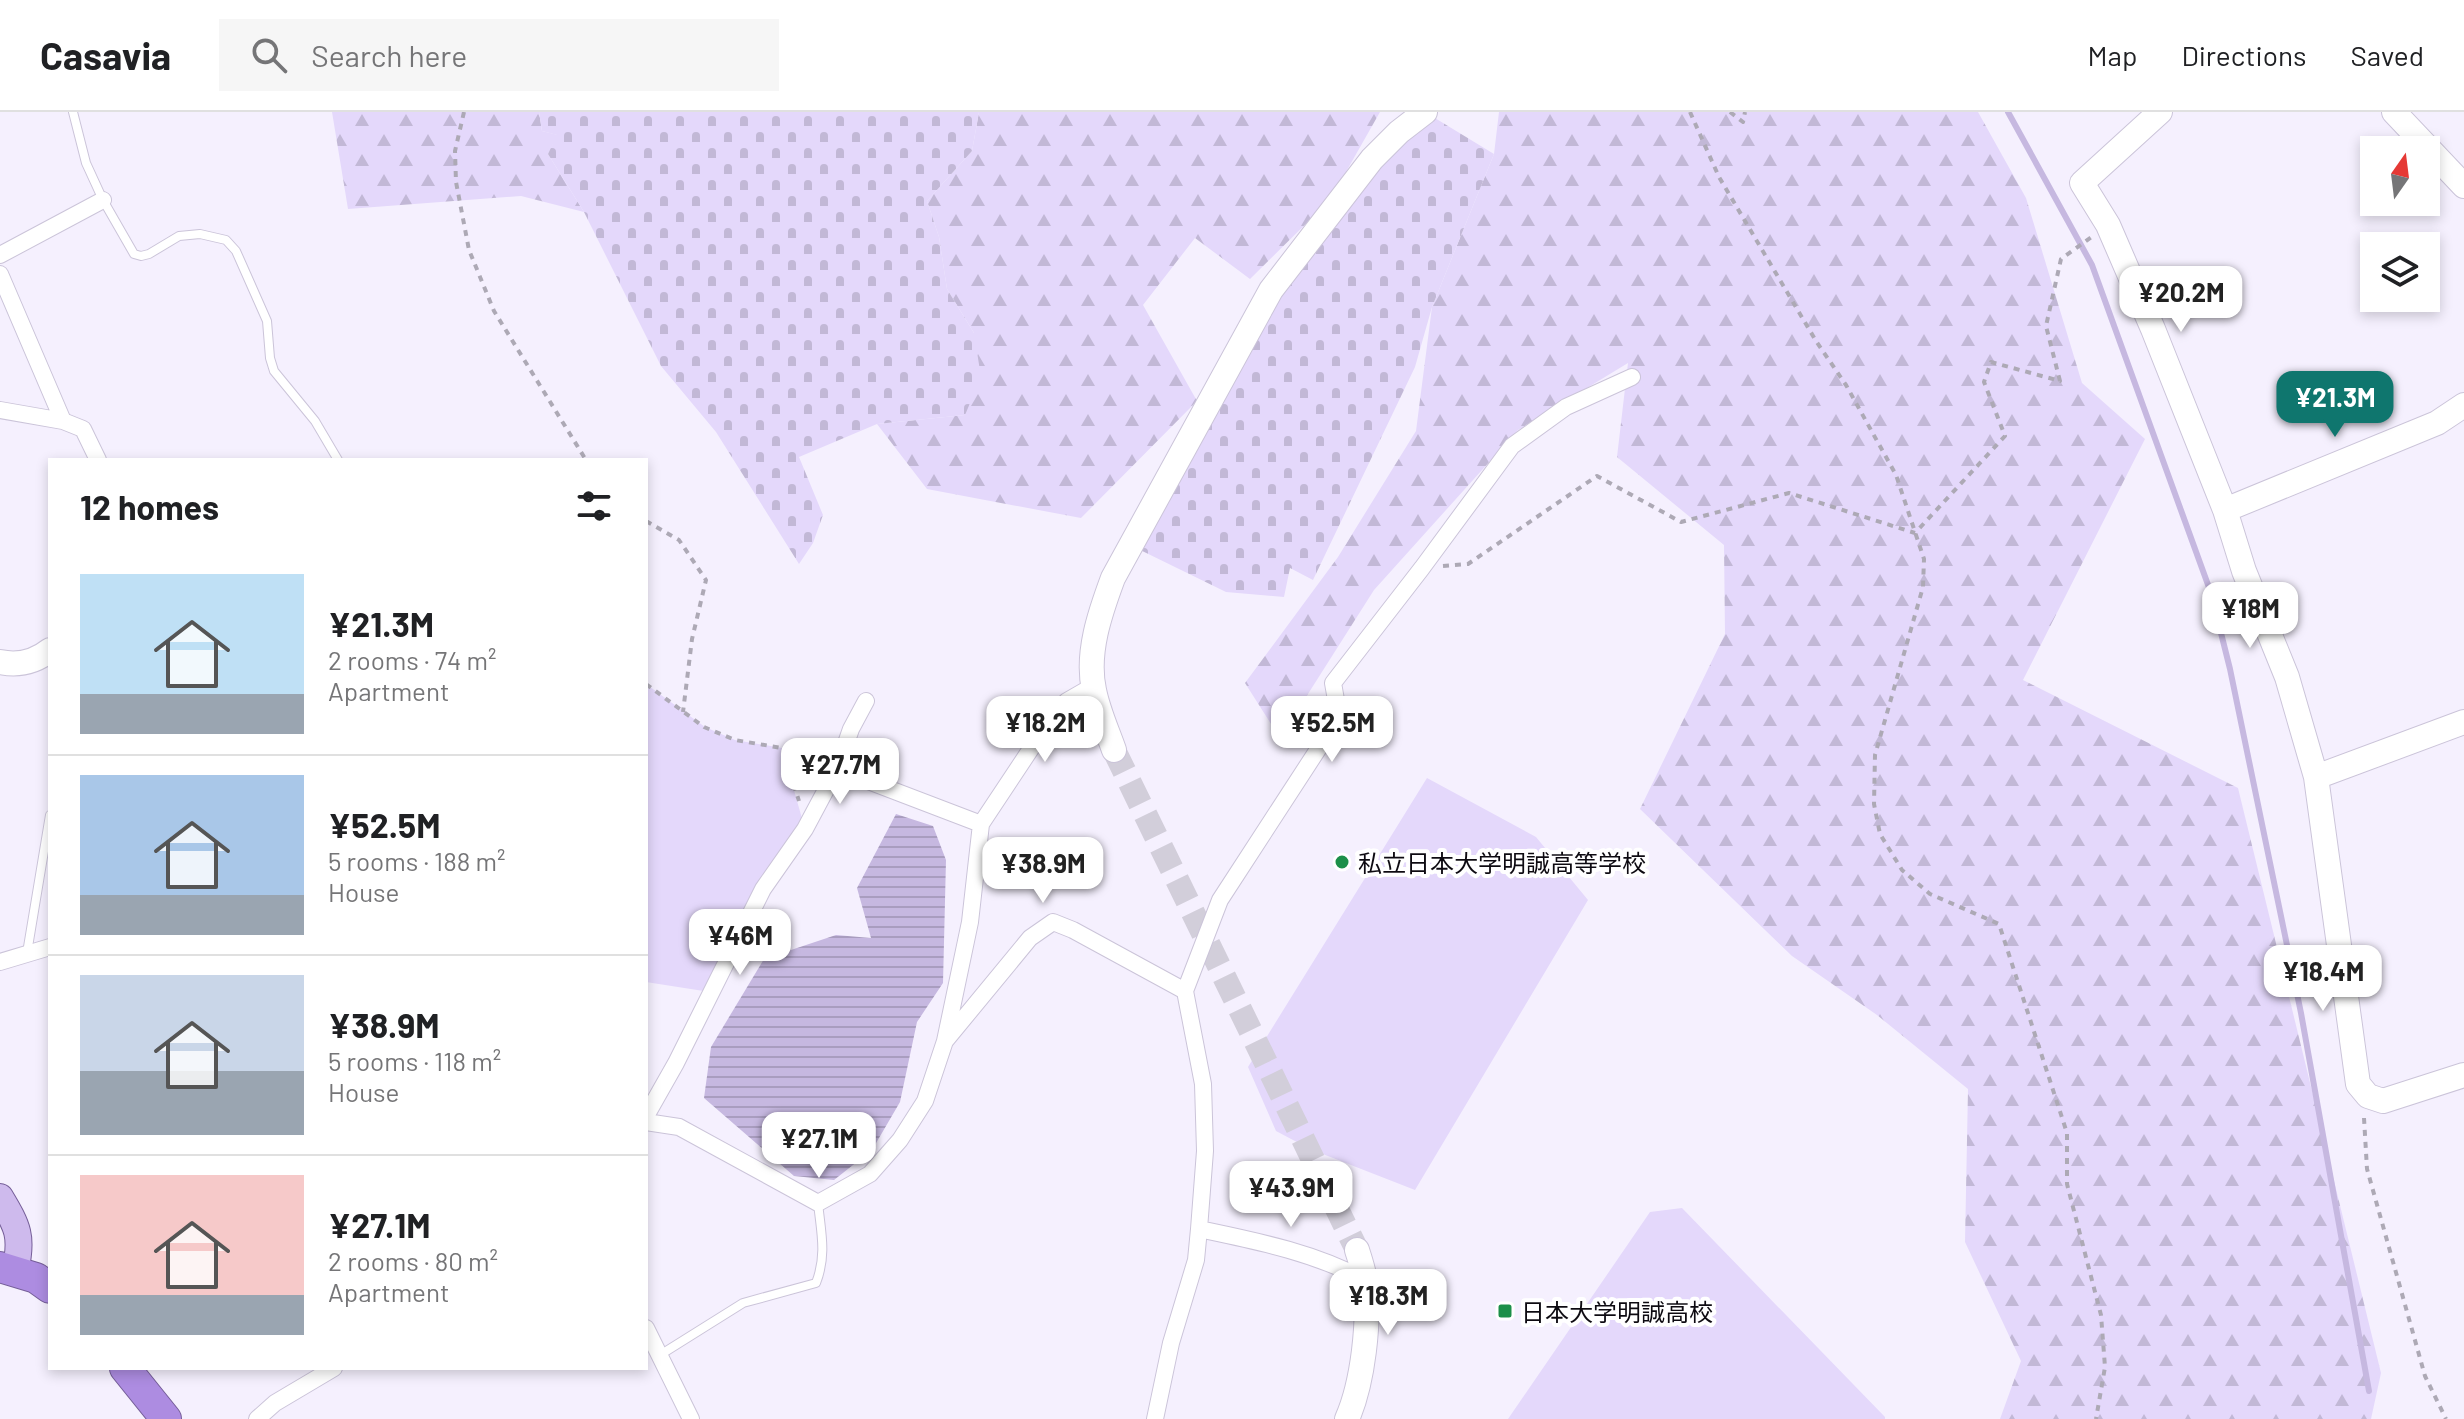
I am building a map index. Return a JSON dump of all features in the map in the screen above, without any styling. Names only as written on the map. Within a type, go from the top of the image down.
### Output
[{"type":"highway","points":[[6,1274],[36,1278],[48,1287]]},
{"type":"highway","points":[[127,1370],[166,1419]]},
{"type":"main road","points":[[0,1197],[18,1229],[20,1248],[6,1274]]},
{"type":"street","points":[[1114,750],[1093,686],[1094,643],[1113,578],[1271,290],[1372,159],[1425,112]]},
{"type":"street","points":[[2160,112],[2082,183],[2108,225],[2153,329],[2287,677],[2316,777],[2358,1084],[2368,1096],[2383,1101],[2464,1075]]},
{"type":"street","points":[[2394,112],[2464,186]]},
{"type":"street","points":[[0,255],[103,200]]},
{"type":"street","points":[[0,274],[63,421]]},
{"type":"street","points":[[1155,1419],[1171,1343],[1196,1260],[1205,1151],[1203,1084],[1185,991],[1220,900],[1339,717],[1333,683],[1512,446],[1566,407],[1632,377]]},
{"type":"street","points":[[2225,510],[2437,423],[2464,405]]},
{"type":"street","points":[[0,410],[63,421],[83,429],[97,458]]},
{"type":"street","points":[[0,662],[13,664],[47,658]]},
{"type":"street","points":[[648,1122],[679,1127],[818,1203],[870,1174],[900,1140],[925,1101],[945,1041],[970,922],[981,824],[1056,711],[1093,686]]},
{"type":"street","points":[[648,1112],[763,889],[807,825],[837,769],[851,729],[866,701]]},
{"type":"street","points":[[2316,777],[2464,722]]},
{"type":"street","points":[[837,769],[981,824]]},
{"type":"street","points":[[945,1041],[1030,938],[1053,922],[1185,991]]},
{"type":"street","points":[[0,962],[48,948]]},
{"type":"street","points":[[1199,1229],[1279,1246],[1333,1264],[1365,1280]]},
{"type":"street","points":[[1347,1419],[1356,1390],[1366,1326],[1365,1280],[1357,1250]]},
{"type":"street","points":[[648,1332],[691,1419]]},
{"type":"street","points":[[257,1419],[275,1403],[331,1370]]},
{"type":"lane","points":[[73,112],[83,154],[103,200],[134,254],[149,254],[179,236],[200,234],[226,240],[236,251],[267,321],[274,371],[315,421],[337,458]]},
{"type":"lane","points":[[27,954],[48,827]]},
{"type":"lane","points":[[659,1356],[743,1303],[816,1283],[823,1266],[818,1203]]},
{"type":"path","points":[[464,112],[455,151],[456,182],[469,250],[494,311],[585,458]]},
{"type":"path","points":[[1690,112],[1719,177],[1816,341],[1846,385],[1896,475],[1924,559],[1923,587],[1875,755],[1874,804],[1880,834],[1902,870],[1930,894],[1999,924],[2067,1133],[2067,1184],[2101,1315],[2105,1367],[2096,1419]]},
{"type":"path","points":[[1730,112],[1743,122],[1745,112]]},
{"type":"path","points":[[1915,533],[2005,436],[1984,382],[1991,362],[2060,381],[2046,326],[2061,259],[2108,225]]},
{"type":"path","points":[[1422,568],[1468,564],[1597,476],[1681,522],[1789,493],[1915,533]]},
{"type":"path","points":[[648,522],[679,540],[706,580],[692,639],[683,712]]},
{"type":"path","points":[[648,686],[704,727],[735,740],[782,748],[807,825]]},
{"type":"path","points":[[2368,1096],[2364,1113],[2367,1169],[2425,1376],[2446,1419]]},
{"type":"green space","points":[[332,112],[539,112],[542,131],[558,135],[548,154],[584,212],[521,196],[348,209]]},
{"type":"green space","points":[[539,112],[979,112],[972,151],[927,201],[939,237],[947,289],[974,333],[981,377],[965,415],[877,424],[799,457],[823,515],[813,543],[799,564],[716,432],[661,366],[584,212],[548,154],[557,135],[542,131]]},
{"type":"green space","points":[[979,112],[1380,112],[1330,200],[1250,279],[1195,238],[1143,305],[1197,401],[1081,518],[927,489],[877,424],[965,415],[974,333],[947,289],[939,237],[927,201],[972,151]]},
{"type":"green space","points":[[1425,112],[1494,154],[1432,307],[1415,367],[1313,580],[1290,568],[1284,597],[1226,592],[1132,546],[1271,290]]},
{"type":"green space","points":[[1499,112],[1978,112],[2026,198],[2082,383],[2145,439],[2023,680],[2238,788],[2381,1373],[2371,1419],[2000,1419],[2021,1361],[1965,1242],[1968,1089],[1877,1015],[1792,956],[1640,809],[1725,634],[1724,545],[1617,457],[1628,363],[1518,430],[1374,590],[1280,738],[1245,683],[1338,557],[1416,431],[1432,307],[1494,154]]},
{"type":"green space","points":[[648,685],[705,727],[735,740],[782,748],[805,829],[710,992],[648,982]]},
{"type":"green space","points":[[1427,778],[1536,837],[1588,900],[1415,1190],[1310,1149],[1276,1131],[1248,1067]]},
{"type":"green space","points":[[1682,1208],[1885,1419],[1508,1419],[1650,1212]]},
{"type":"shaded area","points":[[896,814],[933,826],[946,860],[943,983],[917,1022],[900,1102],[872,1150],[834,1180],[794,1176],[704,1098],[711,1047],[764,959],[836,935],[871,938],[857,888]]},
{"type":"waterway","points":[[2008,112],[2092,265],[2211,593],[2230,669],[2301,1013],[2369,1391]]},
{"type":"tunnel","points":[[1114,750],[1357,1250]]},
{"type":"place","name":"私立日本大学明誠高等学校","points":[[1342,862]]},
{"type":"place","name":"日本大学明誠高校","points":[[1505,1311]]}]
